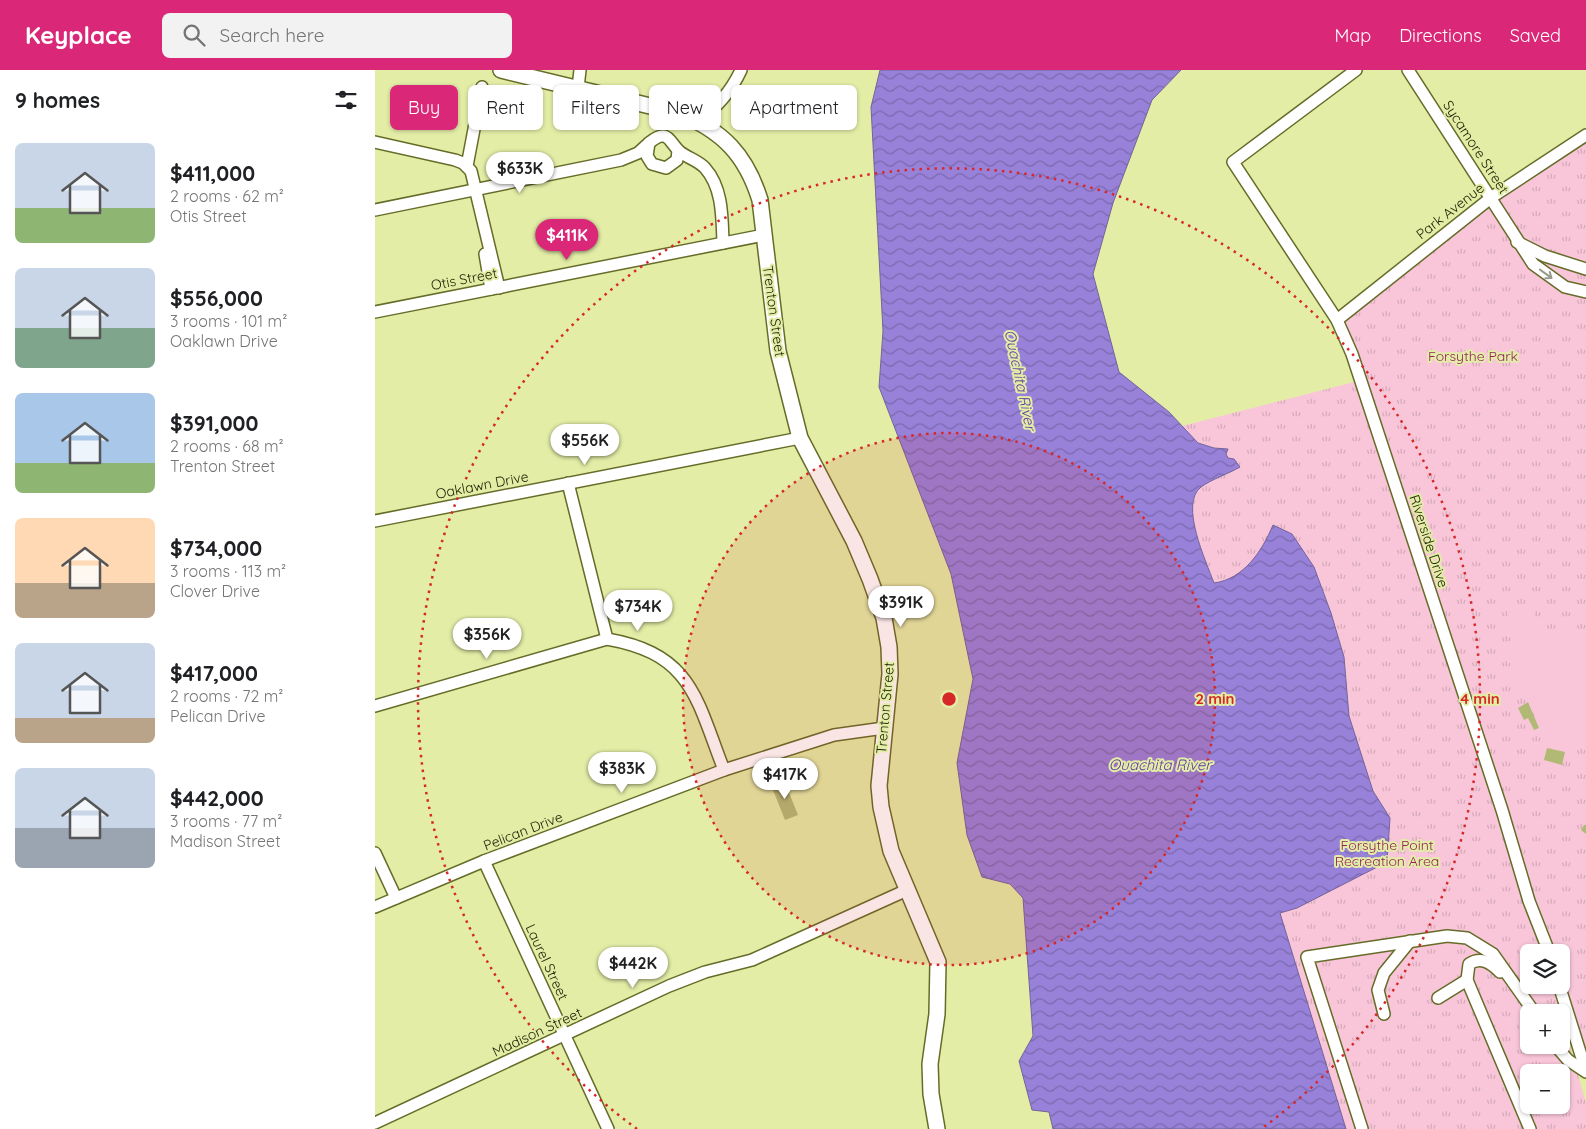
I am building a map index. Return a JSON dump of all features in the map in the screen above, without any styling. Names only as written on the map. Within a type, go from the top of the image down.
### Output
[{"type":"street","name":"Trenton Street","points":[[501,70],[565,85]]},
{"type":"street","points":[[578,85],[580,70]]},
{"type":"street","points":[[721,102],[735,84],[741,70]]},
{"type":"street","name":"Riverside Drive","points":[[1356,70],[1233,162],[1337,320],[1352,354],[1502,810],[1529,901],[1546,944]]},
{"type":"street","name":"Sycamore Street","points":[[1408,70],[1492,197],[1517,242],[1533,264],[1565,287],[1586,292]]},
{"type":"street","points":[[467,166],[474,130]]},
{"type":"street","name":"Trenton Street","points":[[712,130],[724,138],[739,154],[753,177],[760,200],[778,351],[800,438],[854,541],[884,618],[889,647],[890,674],[879,786],[881,807],[891,852],[938,962],[937,1014],[930,1064],[931,1094],[937,1129]]},
{"type":"street","name":"Park Avenue","points":[[1337,320],[1492,197],[1586,134]]},
{"type":"street","points":[[375,210],[621,160],[638,152],[656,138],[665,137],[674,142],[678,150],[705,168],[716,185],[721,208],[723,243]]},
{"type":"street","points":[[375,142],[455,160],[467,166],[471,171],[476,190],[495,288]]},
{"type":"street","points":[[649,144],[647,150],[649,160],[661,168],[674,163],[678,150]]},
{"type":"street","name":"Otis Street","points":[[375,312],[764,235]]},
{"type":"street","points":[[1517,242],[1545,256],[1586,269]]},
{"type":"street","name":"Oaklawn Drive","points":[[375,521],[800,438]]},
{"type":"street","points":[[568,483],[607,639]]},
{"type":"street","points":[[375,706],[607,639],[633,644],[650,651],[677,670],[693,690],[724,770]]},
{"type":"street","name":"Pelican Drive","points":[[375,907],[484,861],[724,770],[834,736],[884,728]]},
{"type":"street","points":[[375,853],[396,898]]},
{"type":"street","name":"Laurel Street","points":[[484,861],[608,1129]]},
{"type":"street","name":"Madison Street","points":[[375,1123],[669,986],[705,972],[752,960],[907,890]]},
{"type":"street","points":[[1362,1129],[1307,957],[1447,936],[1467,938],[1493,954],[1528,1004]]},
{"type":"street","points":[[1384,1014],[1377,990],[1384,973],[1410,941]]},
{"type":"street","points":[[1513,985],[1493,966],[1481,960],[1469,964],[1467,980],[1530,1129]]},
{"type":"street","points":[[1438,998],[1467,980]]},
{"type":"street","points":[[1562,994],[1586,1072]]},
{"type":"street","points":[[1564,1054],[1573,1064],[1586,1072]]},
{"type":"green space","name":"Forsythe Point Recreation Area","points":[[1586,133],[1586,1071],[1570,1016],[1570,1004],[1567,1004],[1564,994],[1570,994],[1570,944],[1520,944],[1520,994],[1555,994],[1558,1004],[1520,1004],[1520,1054],[1570,1054],[1570,1048],[1586,1103],[1586,1129],[1344,1129],[1243,806],[1143,436],[1358,381],[1337,320]]},
{"type":"green space","points":[[1533,608],[1538,631],[1513,636],[1508,613]]},
{"type":"green space","points":[[1545,632],[1576,632],[1586,635],[1586,736],[1567,750],[1552,745],[1520,689],[1504,648]]},
{"type":"water","name":"Ouachita River","points":[[880,70],[1181,70],[1152,100],[1113,203],[1093,274],[1119,372],[1169,412],[1198,443],[1214,448],[1228,449],[1226,454],[1228,458],[1234,459],[1240,467],[1205,484],[1195,495],[1193,519],[1196,533],[1214,583],[1234,576],[1243,570],[1257,554],[1273,525],[1292,534],[1314,567],[1331,613],[1344,657],[1349,716],[1373,791],[1390,818],[1387,862],[1297,908],[1280,913],[1346,1129],[1053,1129],[1049,1112],[1032,1110],[1019,1061],[1033,1036],[1023,898],[1010,884],[982,877],[967,835],[957,763],[973,679],[951,574],[879,387],[883,331],[871,107]]},
{"type":"building","points":[[1528,702],[1539,728],[1534,730],[1528,718],[1524,720],[1518,708]]},
{"type":"building","points":[[1547,748],[1565,752],[1562,765],[1544,760]]},
{"type":"building","points":[[784,780],[798,815],[785,820],[771,785]]},
{"type":"building","points":[[1586,825],[1586,834],[1581,830]]},
{"type":"park label","name":"Forsythe Park","points":[[1473,356]]}]
